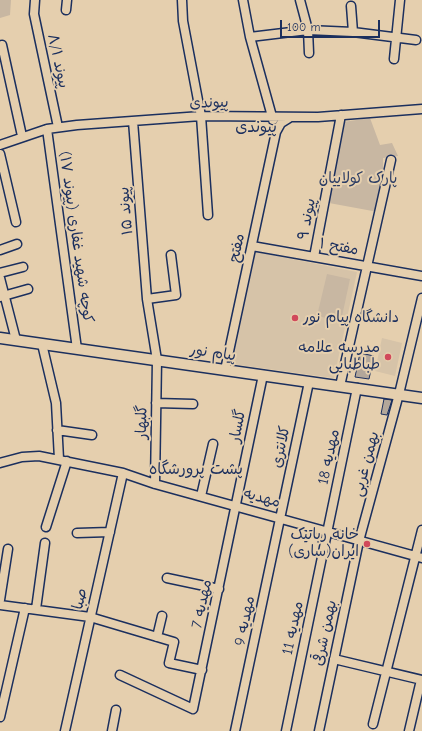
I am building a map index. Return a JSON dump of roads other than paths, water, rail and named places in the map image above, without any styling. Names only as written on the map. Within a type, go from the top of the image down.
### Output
[{"type":"main road","name":"پیام نور","points":[[0,338],[422,398]]},
{"type":"street","name":"پیوند ۸/۱","points":[[35,0],[34,14],[58,127]]},
{"type":"street","points":[[66,10],[67,0]]},
{"type":"street","points":[[182,0],[183,21],[201,116],[208,215]]},
{"type":"street","points":[[243,0],[250,36],[276,132]]},
{"type":"street","points":[[300,0],[308,30],[310,53]]},
{"type":"street","points":[[394,59],[400,0]]},
{"type":"street","points":[[351,6],[353,32]]},
{"type":"street","points":[[250,36],[308,30],[353,32],[416,40]]},
{"type":"street","points":[[2,44],[22,136]]},
{"type":"street","name":"پیوندی","points":[[0,145],[22,136],[58,127],[201,116],[289,118],[422,111]]},
{"type":"street","name":"پیوند ۹","points":[[314,257],[341,115]]},
{"type":"street","points":[[276,132],[281,124],[289,118]]},
{"type":"street","name":"پیوند ۱۵","points":[[133,121],[147,299],[157,360]]},
{"type":"street","name":"کوچه شهید غفاری (پیوند ۱۷)","points":[[47,129],[77,349]]},
{"type":"street","name":"مفتح","points":[[225,370],[276,132]]},
{"type":"street","points":[[0,154],[16,222]]},
{"type":"street","points":[[340,386],[365,266],[391,160]]},
{"type":"street","points":[[0,250],[17,244]]},
{"type":"street","name":"مفتح ۱","points":[[252,246],[422,276]]},
{"type":"street","points":[[147,299],[176,295],[172,255]]},
{"type":"street","points":[[0,273],[23,267]]},
{"type":"street","points":[[0,278],[2,297],[16,340]]},
{"type":"street","points":[[2,297],[28,289]]},
{"type":"street","name":"بهمن غربی","points":[[359,541],[420,319],[422,298]]},
{"type":"street","points":[[42,344],[56,403],[57,430],[63,460],[46,527]]},
{"type":"street","name":"گلبهار","points":[[155,484],[157,360]]},
{"type":"street","name":"گلسار","points":[[237,506],[262,375]]},
{"type":"street","name":"کلانتری","points":[[281,518],[309,382]]},
{"type":"street","name":"مهدیه 18","points":[[328,532],[357,388]]},
{"type":"street","points":[[156,403],[193,404]]},
{"type":"street","points":[[57,430],[92,435]]},
{"type":"street","points":[[201,496],[213,444]]},
{"type":"street","name":"مهدیه","points":[[0,463],[22,457],[39,456],[123,473],[155,484],[419,557]]},
{"type":"street","name":"صبا","points":[[64,731],[123,473]]},
{"type":"street","name":"مهدیه 7","points":[[120,675],[193,709],[237,506]]},
{"type":"street","name":"مهدیه 9","points":[[235,731],[281,518]]},
{"type":"street","points":[[372,724],[419,557],[422,530]]},
{"type":"street","points":[[77,534],[110,532]]},
{"type":"street","name":"مهدیه 11","points":[[286,731],[328,532]]},
{"type":"street","name":"بهمن شرقی","points":[[319,731],[359,541]]},
{"type":"street","points":[[36,609],[45,543]]},
{"type":"street","points":[[0,600],[8,549]]},
{"type":"street","points":[[167,578],[219,589]]},
{"type":"street","points":[[0,605],[90,617],[174,642],[169,663],[202,670]]},
{"type":"street","points":[[0,717],[24,608]]},
{"type":"street","points":[[157,637],[162,616]]},
{"type":"street","points":[[334,659],[422,680],[409,731]]},
{"type":"street","points":[[112,731],[116,710]]},
{"type":"place","name":"دانشگاه پیام نور","points":[[295,318]]},
{"type":"place","name":"مدرسه علامه طباطبایی","points":[[388,357]]},
{"type":"place","name":"خانه رباتیک ایران(ساری)","points":[[367,544]]},
{"type":"district","name":"پیوندی","points":[[256,127]]},
{"type":"district","name":"پشت پرورشگاه","points":[[196,469]]},
{"type":"park label","name":"پارک کولاییان","points":[[358,179]]}]
